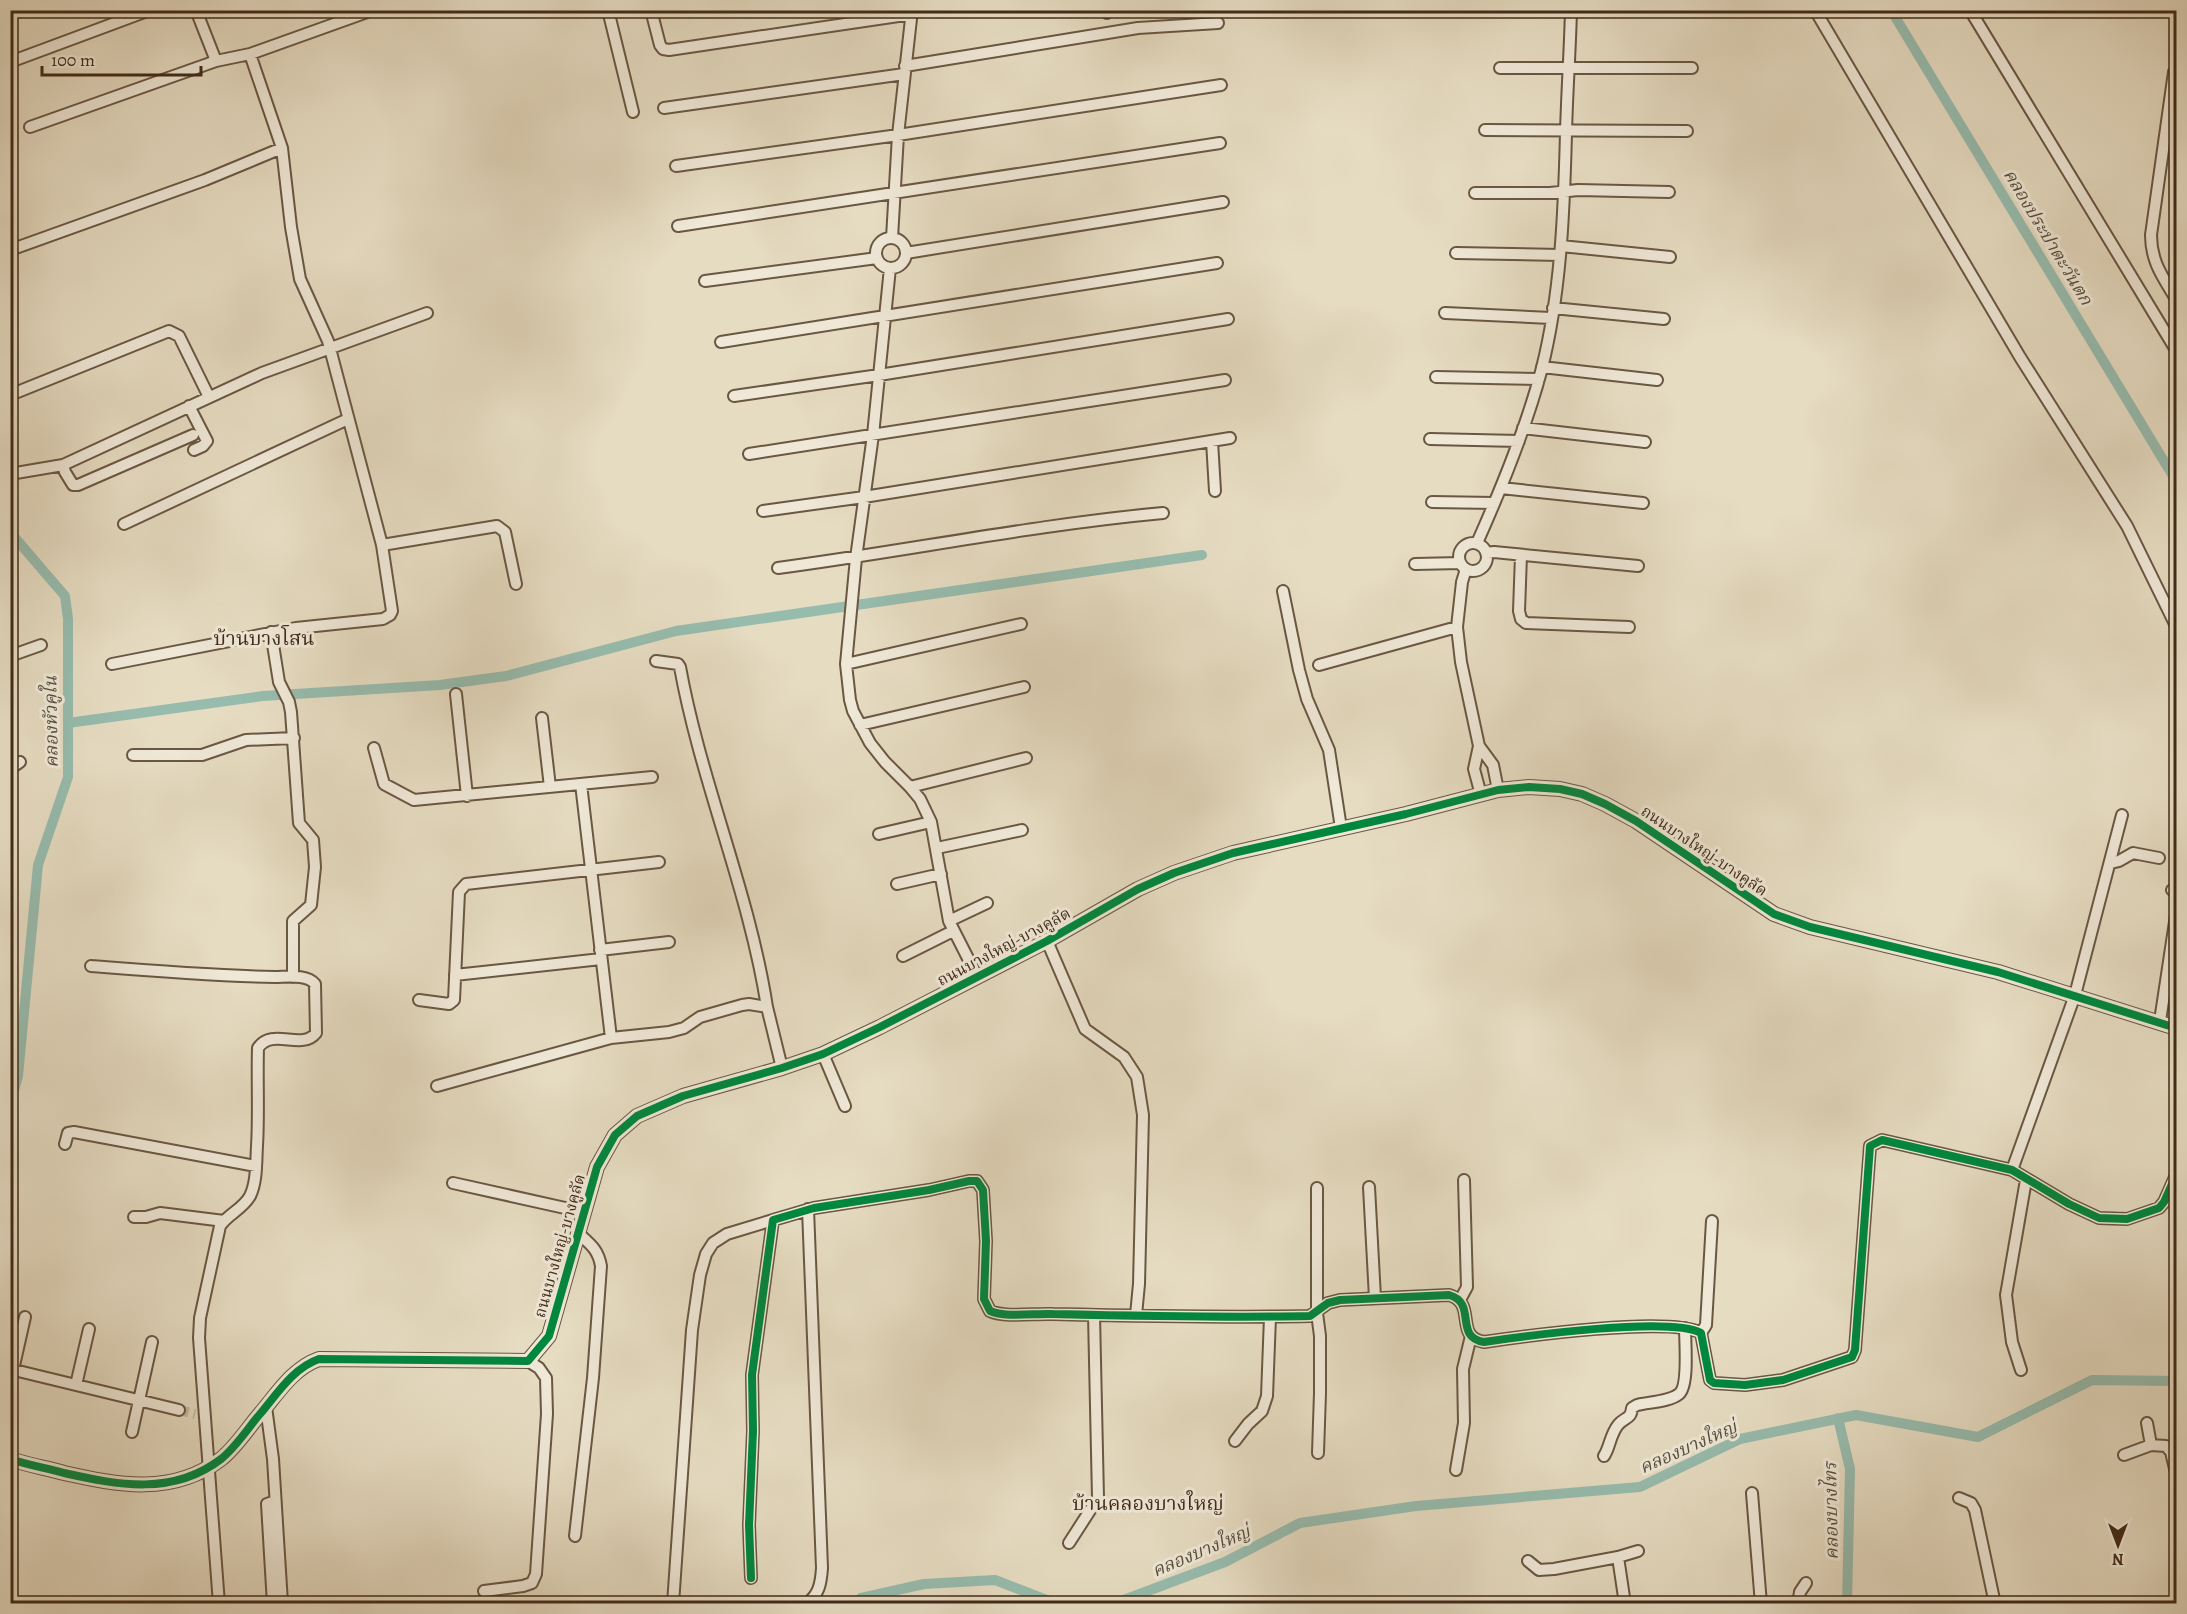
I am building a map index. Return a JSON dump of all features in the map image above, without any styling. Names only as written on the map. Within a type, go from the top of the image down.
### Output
[{"type":"street","points":[[10,62],[150,10]]},
{"type":"street","points":[[196,10],[216,61]]},
{"type":"street","points":[[30,127],[216,61],[250,54],[358,13],[373,10]]},
{"type":"street","points":[[608,10],[633,112]]},
{"type":"street","points":[[651,10],[660,45],[663,49],[669,50],[912,12],[898,135],[892,238]]},
{"type":"street","points":[[1477,543],[1519,441],[1540,373],[1552,313],[1560,251],[1564,192],[1571,10]]},
{"type":"street","points":[[1815,10],[2020,357],[2127,526],[2176,626]]},
{"type":"street","points":[[1970,10],[2175,345]]},
{"type":"street","points":[[664,108],[904,70],[1138,28],[1218,23]]},
{"type":"street","points":[[112,664],[271,632],[387,618],[392,611],[382,545],[325,332],[300,279],[291,227],[282,148],[250,54]]},
{"type":"street","points":[[1500,68],[1692,68]]},
{"type":"street","points":[[2174,72],[2164,134],[2151,249],[2156,264],[2176,299]]},
{"type":"street","points":[[676,166],[898,135],[1221,85]]},
{"type":"street","points":[[1485,130],[1687,131]]},
{"type":"street","points":[[2164,134],[2176,136]]},
{"type":"street","points":[[678,226],[1220,142]]},
{"type":"street","points":[[10,250],[205,180],[282,148]]},
{"type":"street","points":[[1475,193],[1669,192]]},
{"type":"street","points":[[906,253],[1223,202]]},
{"type":"street","points":[[892,238],[902,244],[906,253],[901,265],[884,267],[877,258],[876,252],[881,242],[892,238]]},
{"type":"street","points":[[1456,253],[1560,251],[1670,257]]},
{"type":"street","points":[[705,281],[877,258]]},
{"type":"street","points":[[721,342],[1217,263]]},
{"type":"street","points":[[890,268],[846,664],[850,700],[860,725],[885,762],[920,799],[931,822],[951,926],[977,976]]},
{"type":"street","points":[[10,474],[63,465],[262,373],[427,313]]},
{"type":"street","points":[[1445,314],[1552,313],[1664,319]]},
{"type":"street","points":[[734,396],[1228,319]]},
{"type":"street","points":[[10,395],[169,331],[179,336],[209,397]]},
{"type":"street","points":[[1436,377],[1540,373],[1657,380]]},
{"type":"street","points":[[749,454],[1225,380]]},
{"type":"street","points":[[189,406],[207,441],[203,446],[194,450]]},
{"type":"street","points":[[124,524],[348,419]]},
{"type":"street","points":[[1523,428],[1645,442]]},
{"type":"street","points":[[63,465],[73,485],[78,485],[193,435]]},
{"type":"street","points":[[763,511],[1230,438]]},
{"type":"street","points":[[1430,439],[1519,441]]},
{"type":"street","points":[[1212,441],[1215,491]]},
{"type":"street","points":[[1501,488],[1643,503]]},
{"type":"street","points":[[1432,502],[1494,503]]},
{"type":"street","points":[[778,568],[856,558],[1086,520],[1163,513]]},
{"type":"street","points":[[382,545],[497,526],[505,532],[516,584]]},
{"type":"street","points":[[1415,564],[1463,566],[1474,570],[1479,569],[1486,561],[1486,553],[1477,543],[1471,543],[1462,548],[1459,553],[1463,566],[1457,627],[1461,662],[1479,746],[1474,769],[1481,795]]},
{"type":"street","points":[[1486,553],[1638,566]]},
{"type":"street","points":[[1521,555],[1519,611],[1521,619],[1526,622],[1629,627]]},
{"type":"street","points":[[1283,591],[1299,670],[1329,750],[1341,828]]},
{"type":"street","points":[[846,664],[1021,624]]},
{"type":"street","points":[[1319,665],[1457,627]]},
{"type":"street","points":[[271,632],[279,682],[289,702],[294,738],[299,823],[313,840],[315,867],[311,906],[293,921],[293,977]]},
{"type":"street","points":[[10,656],[40,645]]},
{"type":"street","points":[[656,661],[678,664],[680,667],[697,740],[760,961],[767,1007],[782,1068]]},
{"type":"street","points":[[860,725],[1024,687]]},
{"type":"street","points":[[456,694],[467,796]]},
{"type":"street","points":[[542,718],[550,787]]},
{"type":"street","points":[[133,755],[202,755],[246,740],[294,738]]},
{"type":"street","points":[[1479,746],[1494,765],[1498,790]]},
{"type":"street","points":[[374,748],[384,784],[410,799],[467,796],[652,777]]},
{"type":"street","points":[[910,787],[1026,758]]},
{"type":"street","points":[[10,769],[20,762]]},
{"type":"street","points":[[580,784],[611,1038]]},
{"type":"street","name":"ถนนบางใหญ่-บางคูลัด","points":[[528,1361],[549,1336],[597,1167],[609,1143],[637,1116],[683,1096],[823,1054],[1047,942],[1138,889],[1174,873],[1233,853],[1498,790],[1529,787],[1560,789],[1582,794],[1605,804],[1636,821],[1774,914],[1810,927],[1998,972],[2160,1021],[2176,1028]]},
{"type":"street","points":[[2012,1170],[2075,995],[2122,815]]},
{"type":"street","points":[[879,834],[931,822]]},
{"type":"street","points":[[936,848],[1022,830]]},
{"type":"street","points":[[2111,863],[2133,853],[2159,858]]},
{"type":"street","points":[[418,1000],[452,1003],[459,892],[462,886],[591,868],[659,862]]},
{"type":"street","points":[[897,884],[941,874]]},
{"type":"street","points":[[903,956],[987,903]]},
{"type":"street","points":[[2160,1021],[2176,915]]},
{"type":"street","points":[[454,975],[601,955],[669,942]]},
{"type":"street","points":[[1047,942],[1085,1029],[1124,1057],[1137,1077],[1143,1115],[1139,1284],[1136,1315]]},
{"type":"street","points":[[91,966],[215,976],[293,977],[311,980],[315,984],[316,1033],[313,1037],[270,1038],[262,1041],[258,1048],[259,1103],[256,1166],[250,1195],[245,1203],[220,1226],[200,1318],[200,1414],[209,1467],[219,1604]]},
{"type":"street","points":[[437,1086],[611,1038],[669,1032],[684,1028],[700,1017],[742,1005],[767,1007]]},
{"type":"street","points":[[823,1054],[845,1106]]},
{"type":"street","points":[[65,1144],[68,1133],[74,1132],[256,1166]]},
{"type":"street","points":[[1712,1221],[1706,1325],[1701,1333],[1707,1376],[1714,1383],[1745,1385],[1783,1380],[1852,1357],[1855,1350],[1870,1146],[1882,1140],[2012,1170],[2069,1204],[2099,1218],[2127,1219],[2159,1208],[2176,1175]]},
{"type":"street","points":[[1460,1300],[1467,1287],[1464,1180]]},
{"type":"street","points":[[2021,1370],[2012,1342],[2007,1295],[2026,1180]]},
{"type":"street","points":[[673,1604],[692,1330],[700,1275],[706,1254],[713,1243],[727,1234],[808,1209],[977,1181],[983,1190],[986,1241],[984,1299],[990,1311],[998,1315],[1310,1316],[1328,1303],[1340,1300],[1449,1295],[1458,1298],[1463,1304],[1467,1329],[1471,1336],[1484,1342],[1619,1328],[1685,1328],[1701,1333]]},
{"type":"street","points":[[453,1183],[583,1212]]},
{"type":"street","points":[[1369,1187],[1375,1298]]},
{"type":"street","points":[[1317,1188],[1317,1313],[1320,1336],[1318,1453]]},
{"type":"street","points":[[807,1603],[813,1599],[820,1585],[822,1568],[808,1209]]},
{"type":"street","points":[[134,1217],[146,1217],[160,1213],[224,1221]]},
{"type":"street","points":[[751,1578],[749,1525],[753,1431],[752,1375],[773,1220]]},
{"type":"street","points":[[575,1536],[593,1378],[601,1266],[599,1254],[578,1233]]},
{"type":"street","points":[[1069,1542],[1098,1498],[1094,1315]]},
{"type":"street","points":[[25,1317],[12,1369],[179,1410]]},
{"type":"street","points":[[1235,1441],[1262,1411],[1267,1396],[1270,1317]]},
{"type":"street","points":[[1604,1456],[1609,1449],[1617,1426],[1632,1416],[1632,1408],[1636,1405],[1673,1398],[1684,1388],[1685,1328]]},
{"type":"street","points":[[76,1385],[89,1329]]},
{"type":"street","points":[[1456,1470],[1464,1423],[1463,1369],[1471,1336]]},
{"type":"street","points":[[132,1432],[152,1342]]},
{"type":"street","points":[[10,1459],[112,1484],[133,1485],[177,1480],[209,1467],[223,1457],[298,1370],[309,1362],[319,1359],[528,1361],[539,1368],[546,1378],[547,1414],[536,1574],[532,1583],[523,1586],[483,1591]]},
{"type":"street","points":[[266,1407],[273,1460],[278,1603]]},
{"type":"street","points":[[2148,1423],[2151,1445]]},
{"type":"street","points":[[2124,1455],[2151,1445],[2166,1446],[2171,1452],[2176,1473]]},
{"type":"street","points":[[1752,1493],[1761,1604]]},
{"type":"street","points":[[1959,1498],[1971,1503],[1975,1510],[1995,1604]]},
{"type":"street","points":[[1528,1561],[1539,1569],[1554,1569],[1638,1551]]},
{"type":"street","points":[[1618,1557],[1625,1604]]},
{"type":"street","points":[[1798,1604],[1800,1592],[1806,1583]]},
{"type":"waterway","name":"คลองประปาตะวันตก","points":[[1891,10],[2176,481]]},
{"type":"waterway","name":"คลองหัวคูใน","points":[[10,532],[65,596],[68,619],[68,777],[38,865],[18,1076],[10,1104]]},
{"type":"waterway","points":[[68,723],[263,696],[440,685],[506,676],[676,631],[1202,555]]},
{"type":"waterway","name":"คลองบางใหญ่","points":[[1105,1604],[1121,1601],[1225,1562],[1300,1523],[1416,1506],[1640,1487],[1740,1439],[1856,1415],[1978,1437],[2092,1380],[2176,1381]]},
{"type":"waterway","name":"คลองบางไทร","points":[[1838,1418],[1850,1469],[1847,1604]]},
{"type":"waterway","name":"คลองบางใหญ่","points":[[853,1604],[861,1598],[924,1584],[995,1580],[1052,1602],[1068,1604]]},
{"type":"tunnel","points":[[179,1410],[195,1414]]},
{"type":"cycle path","points":[[10,1459],[105,1481],[125,1484],[164,1483],[203,1471],[221,1459],[237,1443],[286,1382],[301,1369],[319,1359],[528,1361],[549,1336],[597,1167],[615,1135],[637,1116],[683,1096],[823,1054],[1047,941],[1138,889],[1174,873],[1233,853],[1406,814],[1498,790],[1529,787],[1560,789],[1582,794],[1605,804],[1636,821],[1774,914],[1810,927],[1998,972],[2176,1028]]},
{"type":"cycle path","points":[[751,1578],[749,1525],[753,1431],[752,1375],[773,1220],[814,1208],[977,1181],[983,1190],[986,1241],[984,1299],[990,1311],[997,1313],[1012,1315],[1310,1316],[1328,1303],[1340,1300],[1449,1295],[1458,1299],[1462,1305],[1470,1334],[1475,1339],[1484,1342],[1563,1332],[1630,1327],[1684,1328],[1701,1333],[1710,1380],[1714,1383],[1745,1385],[1783,1380],[1852,1357],[1855,1350],[1870,1146],[1882,1140],[2012,1170],[2069,1204],[2099,1218],[2127,1219],[2159,1208],[2176,1175]]},
{"type":"district","name":"บ้านบางโสน","points":[[264,638]]},
{"type":"district","name":"บ้านคลองบางใหญ่","points":[[1148,1503]]}]
